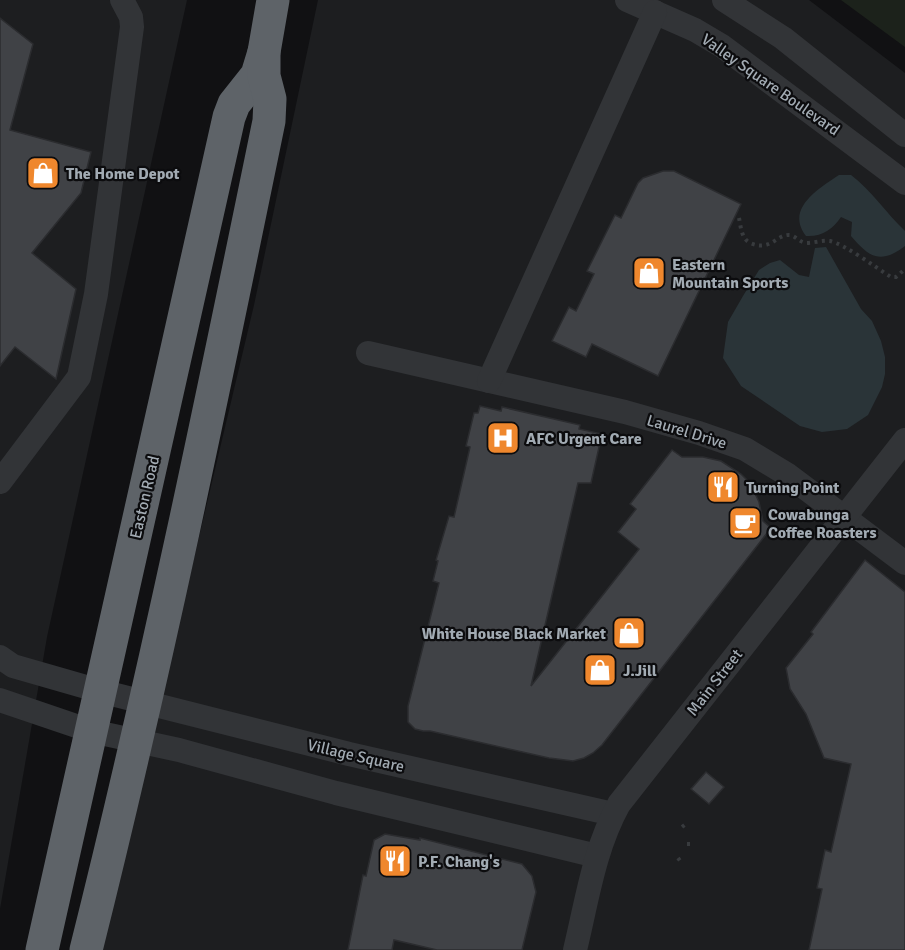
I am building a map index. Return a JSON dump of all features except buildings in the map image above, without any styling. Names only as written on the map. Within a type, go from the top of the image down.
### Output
[{"type":"highway","name":"Easton Road","points":[[42,950],[229,117],[234,104],[257,75],[264,52],[273,0]]},
{"type":"highway","name":"Easton Road","points":[[87,950],[201,452],[269,121],[270,99],[264,76],[264,52]]},
{"type":"street","points":[[0,482],[79,377],[96,294],[132,27],[131,17],[122,0]]},
{"type":"street","name":"Valley Square Boulevard","points":[[627,0],[695,30],[731,52],[905,183]]},
{"type":"street","points":[[724,0],[783,38],[905,135]]},
{"type":"street","points":[[489,381],[655,12]]},
{"type":"street","name":"Laurel Drive","points":[[368,353],[625,412],[745,449],[788,476],[905,563]]},
{"type":"street","name":"Main Street","points":[[575,950],[597,856],[613,814],[638,778],[905,440]]},
{"type":"street","name":"Village Square","points":[[0,657],[13,666],[145,703],[349,754],[613,814]]},
{"type":"street","points":[[0,700],[91,731],[179,750],[336,793],[597,856]]},
{"type":"path","points":[[739,218],[742,234],[751,243],[768,245],[784,235],[790,235],[803,242],[828,241],[840,244],[891,277],[896,277],[905,269]]},
{"type":"path","points":[[678,858],[681,862]]},
{"type":"shaded area","points":[[0,0],[187,0],[47,637],[0,909]]},
{"type":"shaded area","points":[[318,0],[809,0],[905,73],[905,950],[101,950],[254,305]]},
{"type":"shaded area","points":[[841,0],[905,0],[905,47]]},
{"type":"shaded area","points":[[839,175],[851,175],[859,181],[905,231],[905,246],[889,255],[875,256],[851,236],[852,222],[841,217],[826,231],[806,236],[799,217],[802,209],[814,193]]},
{"type":"shaded area","points":[[826,247],[861,309],[872,321],[885,357],[885,374],[882,387],[868,415],[847,429],[822,432],[800,426],[741,386],[723,358],[728,322],[759,270],[780,260],[799,275],[809,277],[815,248]]},
{"type":"place","name":"The Home Depot","points":[[43,173]]},
{"type":"place","name":"Eastern Mountain Sports","points":[[649,273]]},
{"type":"place","name":"AFC Urgent Care","points":[[503,438]]},
{"type":"place","name":"Turning Point","points":[[723,487]]},
{"type":"place","name":"Cowabunga Coffee Roasters","points":[[745,523]]},
{"type":"place","name":"White House Black Market","points":[[629,633]]},
{"type":"place","name":"J.Jill","points":[[600,670]]},
{"type":"place","name":"P.F. Chang's","points":[[395,861]]}]
